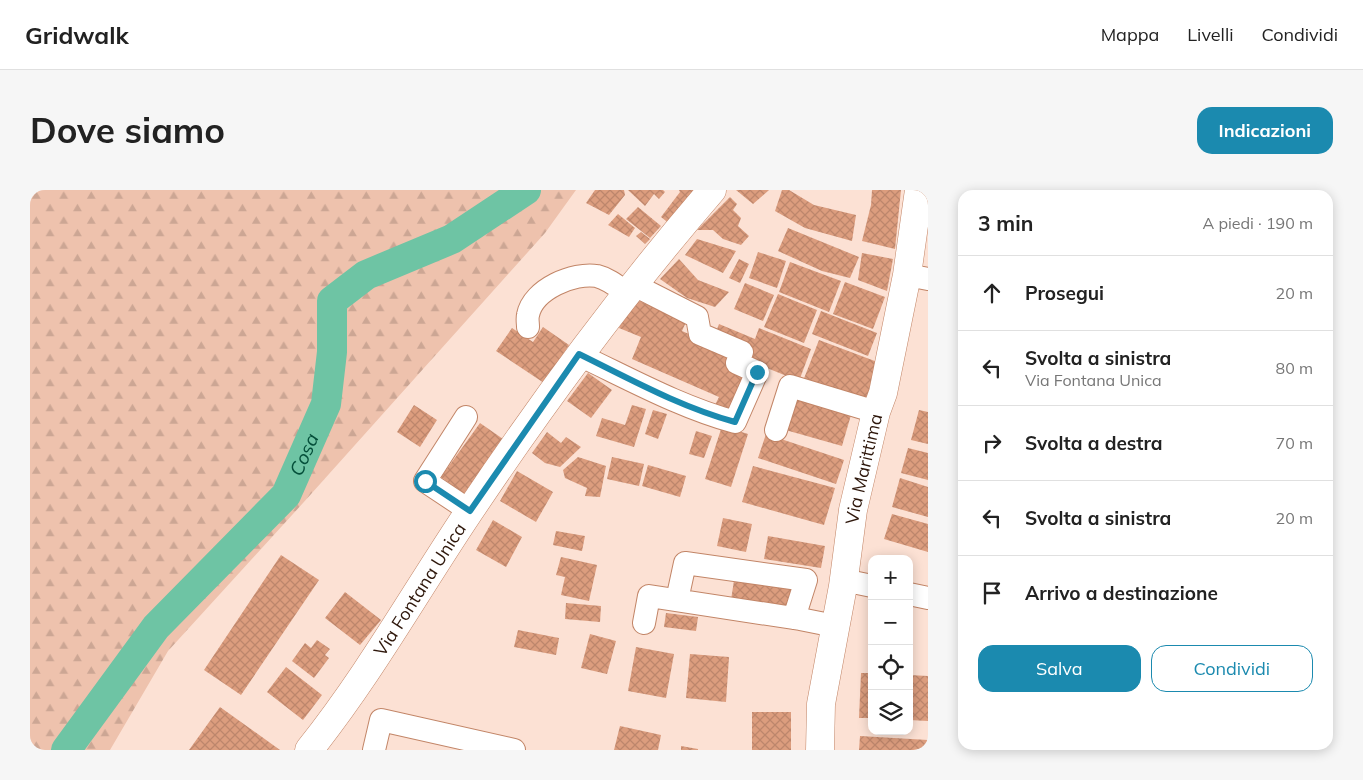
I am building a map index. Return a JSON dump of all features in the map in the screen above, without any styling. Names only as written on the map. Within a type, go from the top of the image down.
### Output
[{"type":"main road","name":"Via Marittima","points":[[820,750],[821,704],[843,580],[853,510],[876,412],[918,277],[919,190]]},
{"type":"main road","name":"Via Fontana Unica","points":[[309,750],[336,716],[470,511],[579,354],[710,191]]},
{"type":"lane","points":[[528,327],[528,315],[534,303],[544,293],[570,278],[583,275],[599,277],[697,317],[700,334],[742,352],[737,363],[757,372],[735,422],[705,414],[678,403],[579,354]]},
{"type":"lane","points":[[776,430],[790,386],[876,412]]},
{"type":"lane","points":[[466,417],[425,481],[470,511]]},
{"type":"lane","points":[[677,600],[684,563],[806,580],[794,618]]},
{"type":"lane","points":[[843,580],[868,585]]},
{"type":"lane","points":[[913,595],[928,598]]},
{"type":"lane","points":[[644,623],[649,596],[835,626]]},
{"type":"lane","points":[[374,750],[381,720],[514,750]]},
{"type":"green space","points":[[30,190],[576,190],[545,233],[168,651],[110,750],[30,750]]},
{"type":"building","points":[[595,190],[624,190],[625,195],[609,215],[586,203]]},
{"type":"building","points":[[628,190],[663,190],[665,192],[659,199],[654,194],[645,206]]},
{"type":"building","points":[[679,190],[699,190],[671,225],[661,217],[680,192]]},
{"type":"building","points":[[736,190],[769,190],[753,204]]},
{"type":"building","points":[[782,190],[789,190],[814,205],[856,215],[852,241],[805,228],[775,211]]},
{"type":"building","points":[[872,190],[901,190],[895,249],[862,241],[871,205]]},
{"type":"building","points":[[730,197],[737,204],[733,210],[741,218],[738,226],[749,236],[741,245],[723,239],[713,230],[697,230]]},
{"type":"building","points":[[638,207],[661,226],[650,238],[626,219]]},
{"type":"building","points":[[618,214],[635,228],[629,237],[608,225]]},
{"type":"building","points":[[788,228],[859,257],[850,278],[822,271],[778,251]]},
{"type":"building","points":[[641,232],[650,239],[645,244],[636,236]]},
{"type":"building","points":[[697,239],[736,251],[723,273],[685,255]]},
{"type":"building","points":[[758,252],[786,261],[777,288],[749,278]]},
{"type":"building","points":[[862,253],[893,259],[887,291],[858,280]]},
{"type":"building","points":[[679,259],[698,280],[729,292],[715,307],[687,298],[660,279]]},
{"type":"building","points":[[739,259],[749,264],[740,283],[729,278]]},
{"type":"building","points":[[790,262],[841,281],[829,312],[779,292]]},
{"type":"building","points":[[845,282],[885,297],[873,329],[833,314]]},
{"type":"building","points":[[745,283],[774,295],[763,321],[734,309]]},
{"type":"building","points":[[778,294],[817,310],[804,343],[764,327]]},
{"type":"building","points":[[632,298],[686,322],[682,331],[735,354],[747,372],[729,414],[714,407],[719,397],[632,359],[641,337],[619,328]]},
{"type":"building","points":[[821,311],[877,333],[868,356],[812,334]]},
{"type":"building","points":[[719,324],[755,339],[759,328],[811,349],[799,381],[747,360],[714,337]]},
{"type":"building","points":[[543,327],[569,345],[544,383],[496,351],[512,328],[533,342]]},
{"type":"building","points":[[819,340],[880,363],[864,404],[803,381]]},
{"type":"building","points":[[588,373],[612,390],[591,418],[567,401]]},
{"type":"building","points":[[792,397],[851,415],[842,446],[782,429]]},
{"type":"building","points":[[414,405],[437,420],[420,447],[397,432]]},
{"type":"building","points":[[632,405],[646,409],[634,447],[596,436],[602,418],[625,425]]},
{"type":"building","points":[[653,410],[667,414],[658,439],[645,434]]},
{"type":"building","points":[[919,410],[928,412],[928,444],[911,440]]},
{"type":"building","points":[[480,423],[503,439],[464,494],[441,477]]},
{"type":"building","points":[[722,426],[748,434],[731,487],[705,479]]},
{"type":"building","points":[[696,431],[712,436],[704,458],[689,454]]},
{"type":"building","points":[[547,432],[561,443],[566,437],[581,447],[560,467],[545,463],[532,453]]},
{"type":"building","points":[[766,434],[844,460],[836,484],[758,458]]},
{"type":"building","points":[[908,448],[928,453],[928,480],[901,473]]},
{"type":"building","points":[[578,457],[606,466],[600,497],[585,496],[587,488],[565,478],[563,470]]},
{"type":"building","points":[[612,457],[644,464],[639,486],[607,479]]},
{"type":"building","points":[[648,465],[686,476],[680,497],[642,486]]},
{"type":"building","points":[[753,466],[835,488],[824,525],[742,502]]},
{"type":"building","points":[[517,471],[553,492],[536,522],[500,501]]},
{"type":"building","points":[[900,478],[928,487],[928,517],[892,507]]},
{"type":"building","points":[[892,514],[928,524],[928,552],[884,539]]},
{"type":"building","points":[[723,518],[752,524],[746,552],[717,546]]},
{"type":"building","points":[[493,520],[522,537],[506,567],[476,550]]},
{"type":"building","points":[[556,531],[585,536],[582,551],[553,545]]},
{"type":"building","points":[[768,536],[825,546],[821,568],[764,559]]},
{"type":"building","points":[[281,555],[319,580],[241,695],[204,670]]},
{"type":"building","points":[[561,557],[597,565],[589,601],[561,595],[565,577],[556,575]]},
{"type":"building","points":[[735,574],[796,582],[792,609],[731,600]]},
{"type":"building","points":[[345,592],[381,620],[360,645],[325,618]]},
{"type":"building","points":[[566,603],[601,606],[600,622],[565,619]]},
{"type":"building","points":[[666,613],[698,617],[696,631],[664,627]]},
{"type":"building","points":[[518,630],[559,638],[556,655],[514,647]]},
{"type":"building","points":[[590,634],[616,641],[607,674],[581,668]]},
{"type":"building","points":[[317,640],[330,649],[325,655],[329,658],[314,678],[292,661],[305,643],[311,648]]},
{"type":"building","points":[[636,647],[674,654],[666,698],[628,691]]},
{"type":"building","points":[[690,654],[729,657],[726,702],[686,698]]},
{"type":"building","points":[[286,667],[322,695],[303,720],[267,692]]},
{"type":"building","points":[[861,673],[868,673],[868,718],[859,718]]},
{"type":"building","points":[[913,675],[928,676],[928,721],[913,720]]},
{"type":"building","points":[[220,707],[280,750],[189,750]]},
{"type":"building","points":[[752,712],[791,712],[791,750],[752,750]]},
{"type":"building","points":[[620,726],[661,735],[658,750],[614,750]]},
{"type":"building","points":[[860,736],[928,740],[928,750],[859,750]]},
{"type":"building","points":[[681,746],[698,749],[698,750],[681,750]]},
{"type":"waterway","name":"Cosa","points":[[66,750],[156,627],[286,495],[326,404],[332,352],[332,301],[366,275],[452,239],[526,190]]},
{"type":"route","points":[[425,481],[470,511],[579,354],[678,403],[705,414],[735,422],[757,372]]}]
